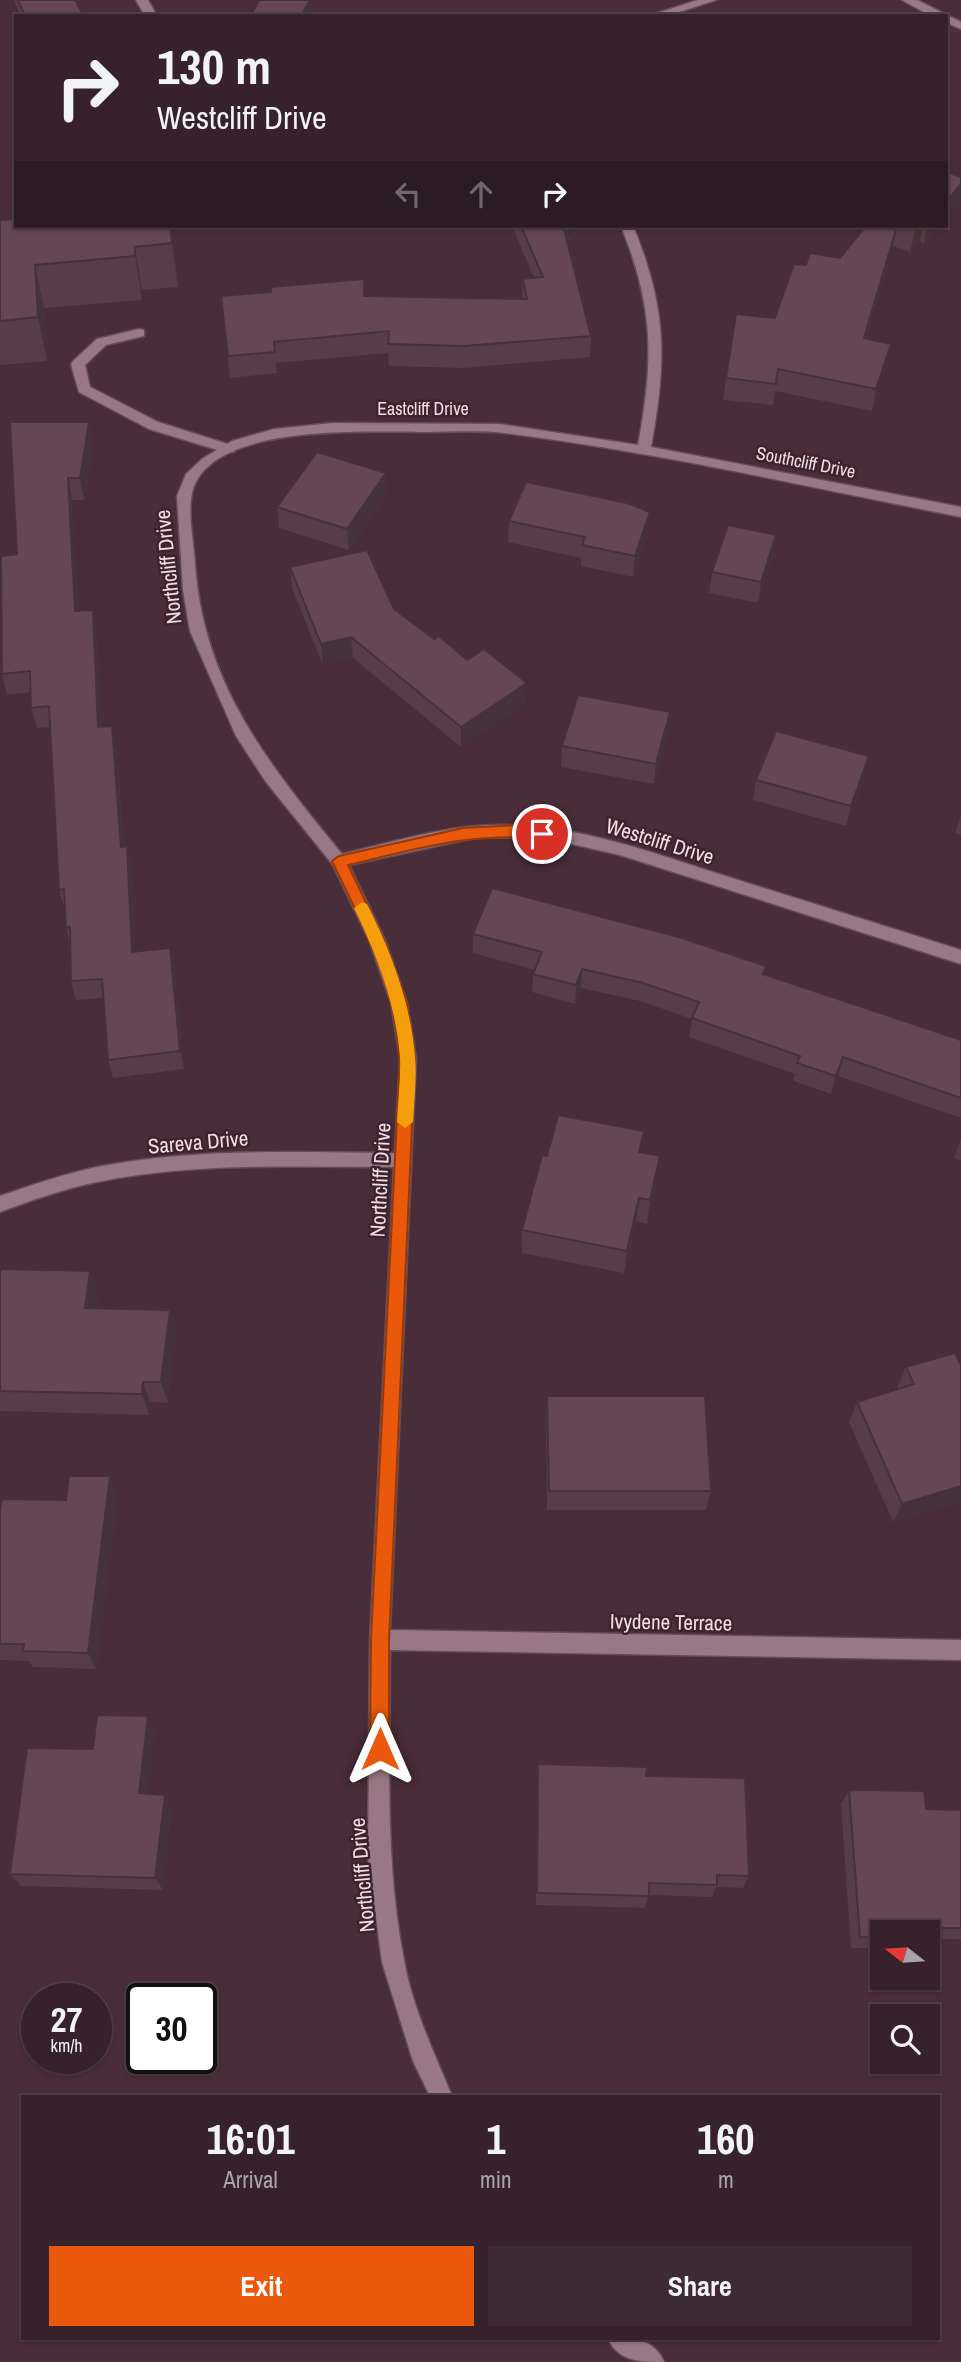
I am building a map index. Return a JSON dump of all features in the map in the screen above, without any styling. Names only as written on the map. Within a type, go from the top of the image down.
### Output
[{"type":"street","points":[[661,14],[710,0]]},
{"type":"street","points":[[908,0],[936,14]]},
{"type":"street","points":[[628,228],[643,261],[653,296],[658,341],[657,386],[644,450]]},
{"type":"street","points":[[139,333],[102,342],[78,365],[83,389],[122,415],[173,434],[229,449]]},
{"type":"street","name":"Eastcliff Drive","points":[[207,462],[229,449],[274,434],[345,427],[500,428],[644,450]]},
{"type":"street","name":"Southcliff Drive","points":[[644,450],[961,512]]},
{"type":"street","name":"Northcliff Drive","points":[[207,462],[191,477],[184,496],[190,590],[197,631],[241,732],[271,778],[339,861],[377,940],[399,1003],[408,1058],[380,1640],[379,1857],[393,1962],[424,2061],[441,2095]]},
{"type":"street","name":"Westcliff Drive","points":[[339,861],[463,833],[518,831],[566,836],[620,849],[961,957]]},
{"type":"street","name":"Sareva Drive","points":[[0,1204],[96,1176],[168,1166],[241,1160],[403,1160]]},
{"type":"street","name":"Ivydene Terrace","points":[[380,1640],[961,1650]]},
{"type":"street","points":[[624,2340],[652,2362]]},
{"type":"building","points":[[18,0],[75,0],[83,14],[24,14]]},
{"type":"building","points":[[259,0],[310,0],[303,13],[310,14],[252,14]]},
{"type":"building","points":[[948,172],[961,177],[961,184],[948,200]]},
{"type":"building","points":[[14,219],[14,228],[170,228],[172,243],[135,247],[135,256],[35,265],[38,317],[0,321],[0,220]]},
{"type":"building","points":[[522,228],[564,228],[591,336],[464,346],[388,344],[389,331],[274,342],[275,352],[228,356],[221,296],[271,292],[271,287],[364,279],[364,296],[527,299],[523,279],[543,277]]},
{"type":"building","points":[[864,228],[896,228],[864,338],[891,344],[876,389],[778,369],[776,384],[726,378],[736,314],[775,318],[794,264],[806,265],[810,253],[840,258]]},
{"type":"building","points":[[10,422],[89,422],[80,478],[68,478],[75,611],[93,610],[98,727],[112,726],[121,847],[127,846],[132,952],[170,948],[180,1051],[108,1060],[102,979],[71,981],[70,927],[66,928],[64,889],[59,890],[49,706],[31,708],[30,671],[2,674],[1,556],[17,554]]},
{"type":"building","points":[[317,452],[386,473],[347,529],[277,507]]},
{"type":"building","points":[[526,482],[627,503],[650,512],[635,556],[582,545],[585,537],[509,521]]},
{"type":"building","points":[[728,525],[776,535],[761,582],[712,572]]},
{"type":"building","points":[[367,550],[394,609],[434,639],[439,636],[467,660],[484,649],[527,683],[461,727],[351,637],[321,644],[290,567]]},
{"type":"building","points":[[578,695],[670,712],[656,764],[562,746]]},
{"type":"building","points":[[776,731],[869,756],[851,806],[756,780]]},
{"type":"building","points":[[492,888],[682,938],[766,966],[763,974],[961,1040],[961,1098],[843,1057],[836,1076],[797,1063],[800,1056],[692,1018],[699,1002],[643,983],[582,969],[576,985],[533,974],[542,952],[473,934]]},
{"type":"building","points":[[558,1115],[644,1131],[639,1152],[660,1156],[650,1200],[639,1198],[627,1251],[522,1230],[542,1155],[547,1156]]},
{"type":"building","points":[[0,1269],[90,1271],[85,1308],[170,1310],[161,1382],[143,1382],[142,1394],[0,1391]]},
{"type":"building","points":[[955,1353],[961,1365],[961,1486],[902,1504],[857,1402],[914,1384],[906,1367]]},
{"type":"building","points":[[547,1396],[705,1396],[711,1491],[549,1491]]},
{"type":"building","points":[[69,1476],[110,1476],[88,1653],[23,1651],[24,1644],[0,1644],[2,1499],[66,1500]]},
{"type":"building","points":[[97,1715],[148,1716],[139,1793],[165,1795],[155,1878],[10,1874],[27,1748],[93,1749]]},
{"type":"building","points":[[538,1764],[647,1767],[646,1776],[745,1778],[749,1876],[717,1875],[717,1885],[649,1883],[649,1896],[537,1893]]},
{"type":"building","points":[[849,1790],[924,1791],[926,1809],[961,1810],[961,1928],[940,1928],[940,1920],[870,1920],[870,1937],[860,1937]]},
{"type":"slow traffic","points":[[362,908],[377,940],[399,1003],[408,1058],[405,1122]]},
{"type":"route","points":[[380,1749],[380,1640],[408,1058],[399,1003],[392,982],[377,940],[339,861],[463,833],[518,831],[542,834]]}]
